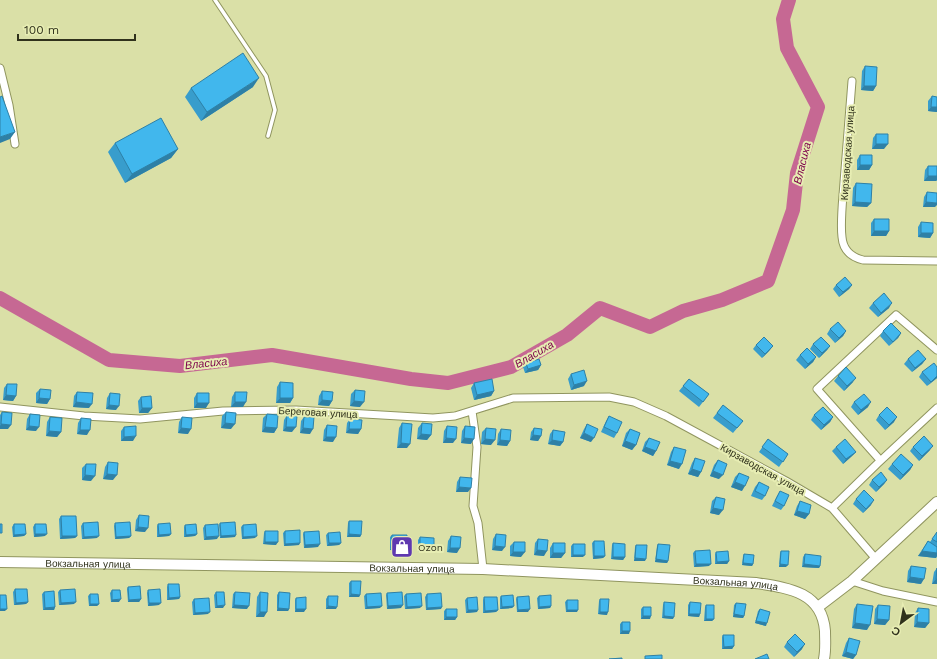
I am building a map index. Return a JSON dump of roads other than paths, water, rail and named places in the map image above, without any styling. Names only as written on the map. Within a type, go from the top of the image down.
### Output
[{"type":"street","points":[[0,68],[9,105],[15,144]]},
{"type":"street","name":"Кирзаводская улица","points":[[852,81],[843,197],[842,238],[846,248],[854,258],[863,260],[937,261]]},
{"type":"street","points":[[880,460],[817,389],[896,315],[937,350]]},
{"type":"street","name":"Береговая улица","points":[[0,407],[84,416],[140,419],[223,411],[296,410],[433,418],[455,416],[513,398],[609,397],[634,402]]},
{"type":"street","name":"Кирзаводская улица","points":[[634,402],[666,416],[786,481],[832,508],[876,558]]},
{"type":"street","points":[[832,508],[880,460],[937,408]]},
{"type":"street","points":[[472,411],[477,447],[473,506],[478,523],[483,569]]},
{"type":"street","points":[[824,659],[826,650],[824,621],[818,607],[852,581],[937,502]]},
{"type":"street","name":"Вокзальная улица","points":[[0,562],[483,569],[756,583],[784,587],[811,599],[818,607]]},
{"type":"street","points":[[852,581],[883,591],[937,602]]},
{"type":"lane","points":[[215,0],[266,76],[275,110],[268,136]]},
{"type":"waterway","name":"Власиха","points":[[0,298],[109,360],[180,366],[272,355],[411,379],[448,383],[511,367],[567,335],[600,308],[650,327],[683,311],[722,300],[768,281],[793,210],[797,173],[818,107],[787,48],[783,19],[789,0]]},
{"type":"place","name":"Ozon","points":[[402,547]]}]
